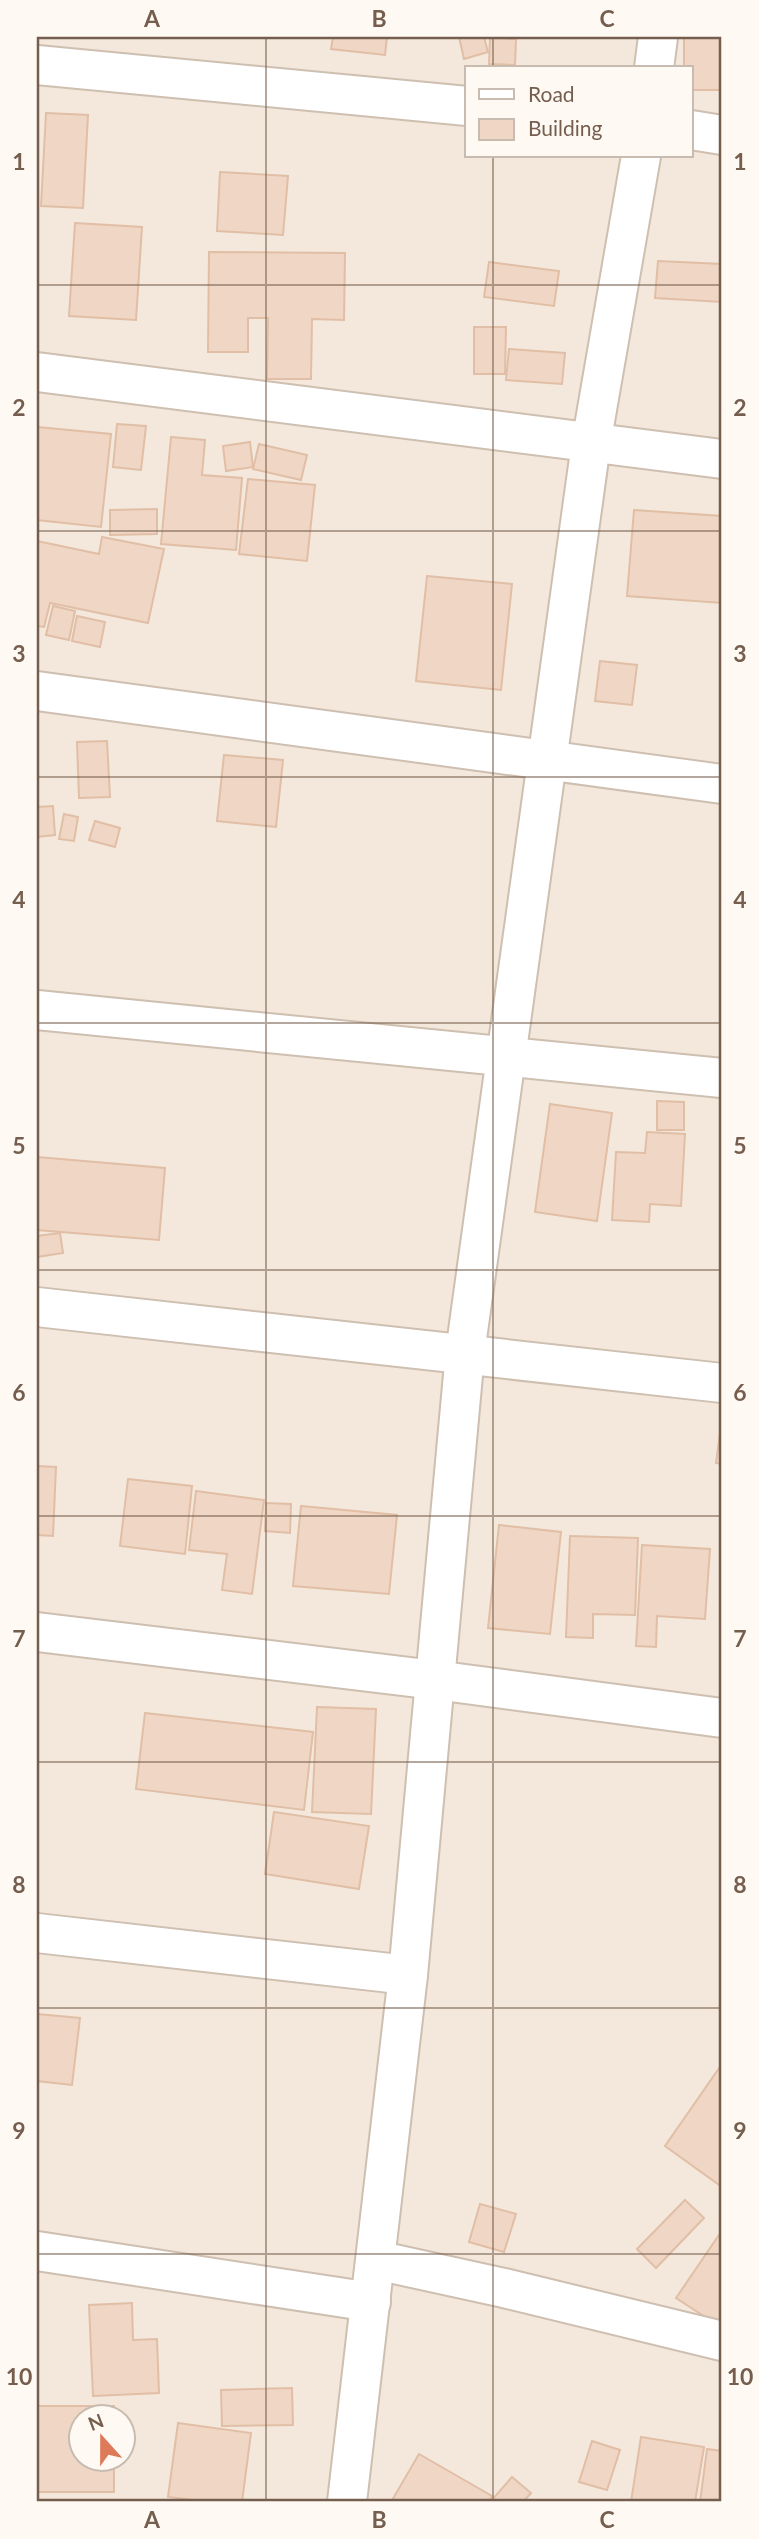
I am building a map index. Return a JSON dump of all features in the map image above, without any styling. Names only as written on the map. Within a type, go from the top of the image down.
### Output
[{"type":"street","points":[[654,66],[658,37]]},
{"type":"street","points":[[37,65],[465,106]]},
{"type":"street","points":[[692,130],[722,135]]},
{"type":"street","points":[[347,2502],[408,1975],[465,1353],[591,444],[641,158]]},
{"type":"street","points":[[37,372],[722,460]]},
{"type":"street","points":[[37,691],[722,784]]},
{"type":"street","points":[[37,1010],[722,1078]]},
{"type":"street","points":[[37,1307],[722,1383]]},
{"type":"street","points":[[37,1632],[722,1718]]},
{"type":"street","points":[[37,1933],[408,1975]]},
{"type":"street","points":[[37,2251],[371,2302]]},
{"type":"street","points":[[376,2260],[722,2340]]},
{"type":"shaded area","points":[[37,37],[722,37],[722,2502],[37,2502]]},
{"type":"building","points":[[333,37],[387,37],[385,55],[331,49]]},
{"type":"building","points":[[459,37],[484,37],[488,52],[464,59]]},
{"type":"building","points":[[684,37],[722,37],[722,90],[692,90],[692,66],[684,66]]},
{"type":"building","points":[[490,38],[516,39],[515,65],[489,64]]},
{"type":"building","points":[[46,113],[88,115],[83,208],[41,206]]},
{"type":"building","points":[[220,172],[288,176],[283,235],[217,231]]},
{"type":"building","points":[[75,223],[142,227],[136,320],[69,316]]},
{"type":"building","points":[[209,252],[345,253],[344,320],[312,319],[311,379],[267,379],[268,318],[248,318],[248,352],[208,352]]},
{"type":"building","points":[[658,261],[722,264],[722,302],[655,298]]},
{"type":"building","points":[[489,262],[559,271],[554,306],[484,297]]},
{"type":"building","points":[[474,327],[506,327],[505,374],[474,374]]},
{"type":"building","points":[[509,349],[565,353],[562,384],[506,380]]},
{"type":"building","points":[[117,424],[146,426],[141,470],[113,467]]},
{"type":"building","points":[[37,427],[111,434],[101,527],[37,520]]},
{"type":"building","points":[[171,437],[205,440],[202,475],[242,478],[236,550],[161,544]]},
{"type":"building","points":[[250,442],[253,467],[226,471],[223,446]]},
{"type":"building","points":[[259,444],[307,455],[301,480],[253,469]]},
{"type":"building","points":[[248,479],[315,485],[307,561],[239,554]]},
{"type":"building","points":[[157,509],[157,534],[110,535],[110,510]]},
{"type":"building","points":[[634,510],[722,516],[722,603],[627,596]]},
{"type":"building","points":[[102,537],[164,549],[148,623],[50,603],[44,627],[37,626],[37,541],[99,554]]},
{"type":"building","points":[[427,576],[512,584],[501,690],[416,681]]},
{"type":"building","points":[[53,606],[75,611],[69,640],[46,635]]},
{"type":"building","points":[[77,616],[105,622],[100,647],[72,641]]},
{"type":"building","points":[[600,661],[637,665],[632,705],[595,701]]},
{"type":"building","points":[[107,741],[110,797],[79,798],[77,742]]},
{"type":"building","points":[[224,755],[283,760],[276,827],[217,821]]},
{"type":"building","points":[[53,806],[55,835],[37,837],[37,807]]},
{"type":"building","points":[[64,814],[78,817],[74,841],[59,839]]},
{"type":"building","points":[[95,821],[120,828],[115,847],[89,840]]},
{"type":"building","points":[[657,1101],[684,1102],[684,1130],[657,1130]]},
{"type":"building","points":[[550,1104],[612,1113],[597,1221],[535,1212]]},
{"type":"building","points":[[647,1132],[685,1134],[681,1206],[650,1204],[649,1222],[612,1220],[616,1152],[645,1153]]},
{"type":"building","points":[[37,1157],[165,1168],[159,1240],[37,1230]]},
{"type":"building","points":[[60,1233],[63,1253],[37,1257],[37,1236]]},
{"type":"building","points":[[722,1427],[722,1464],[716,1463]]},
{"type":"building","points":[[37,1466],[56,1467],[53,1536],[37,1535]]},
{"type":"building","points":[[128,1479],[192,1486],[185,1554],[120,1546]]},
{"type":"building","points":[[196,1491],[264,1500],[252,1594],[222,1590],[227,1554],[189,1550]]},
{"type":"building","points":[[266,1503],[291,1504],[290,1533],[265,1531]]},
{"type":"building","points":[[301,1506],[397,1515],[389,1594],[293,1586]]},
{"type":"building","points":[[499,1525],[561,1532],[550,1634],[488,1628]]},
{"type":"building","points":[[570,1536],[638,1538],[635,1615],[593,1614],[593,1638],[566,1637]]},
{"type":"building","points":[[642,1545],[710,1549],[705,1619],[657,1616],[656,1647],[636,1646]]},
{"type":"building","points":[[317,1707],[376,1709],[371,1814],[312,1812]]},
{"type":"building","points":[[145,1713],[313,1732],[304,1810],[136,1789]]},
{"type":"building","points":[[274,1812],[369,1826],[359,1889],[265,1874]]},
{"type":"building","points":[[37,2014],[80,2018],[72,2085],[37,2081]]},
{"type":"building","points":[[722,2064],[722,2187],[665,2146]]},
{"type":"building","points":[[685,2200],[704,2218],[656,2268],[637,2249]]},
{"type":"building","points":[[480,2204],[516,2214],[504,2252],[469,2242]]},
{"type":"building","points":[[722,2233],[722,2328],[676,2298]]},
{"type":"building","points":[[132,2303],[133,2340],[157,2339],[159,2393],[93,2396],[89,2305]]},
{"type":"building","points":[[292,2388],[293,2425],[222,2426],[221,2390]]},
{"type":"building","points":[[37,2406],[66,2406],[66,2472],[114,2472],[114,2492],[37,2492]]},
{"type":"building","points":[[178,2423],[251,2433],[242,2502],[210,2502],[168,2497]]},
{"type":"building","points":[[641,2437],[704,2447],[695,2502],[631,2502]]},
{"type":"building","points":[[592,2441],[620,2450],[607,2490],[579,2482]]},
{"type":"building","points":[[707,2449],[722,2451],[722,2502],[700,2502]]},
{"type":"building","points":[[419,2454],[492,2496],[488,2502],[391,2502]]},
{"type":"building","points":[[512,2477],[531,2493],[523,2502],[494,2502],[492,2500]]}]
